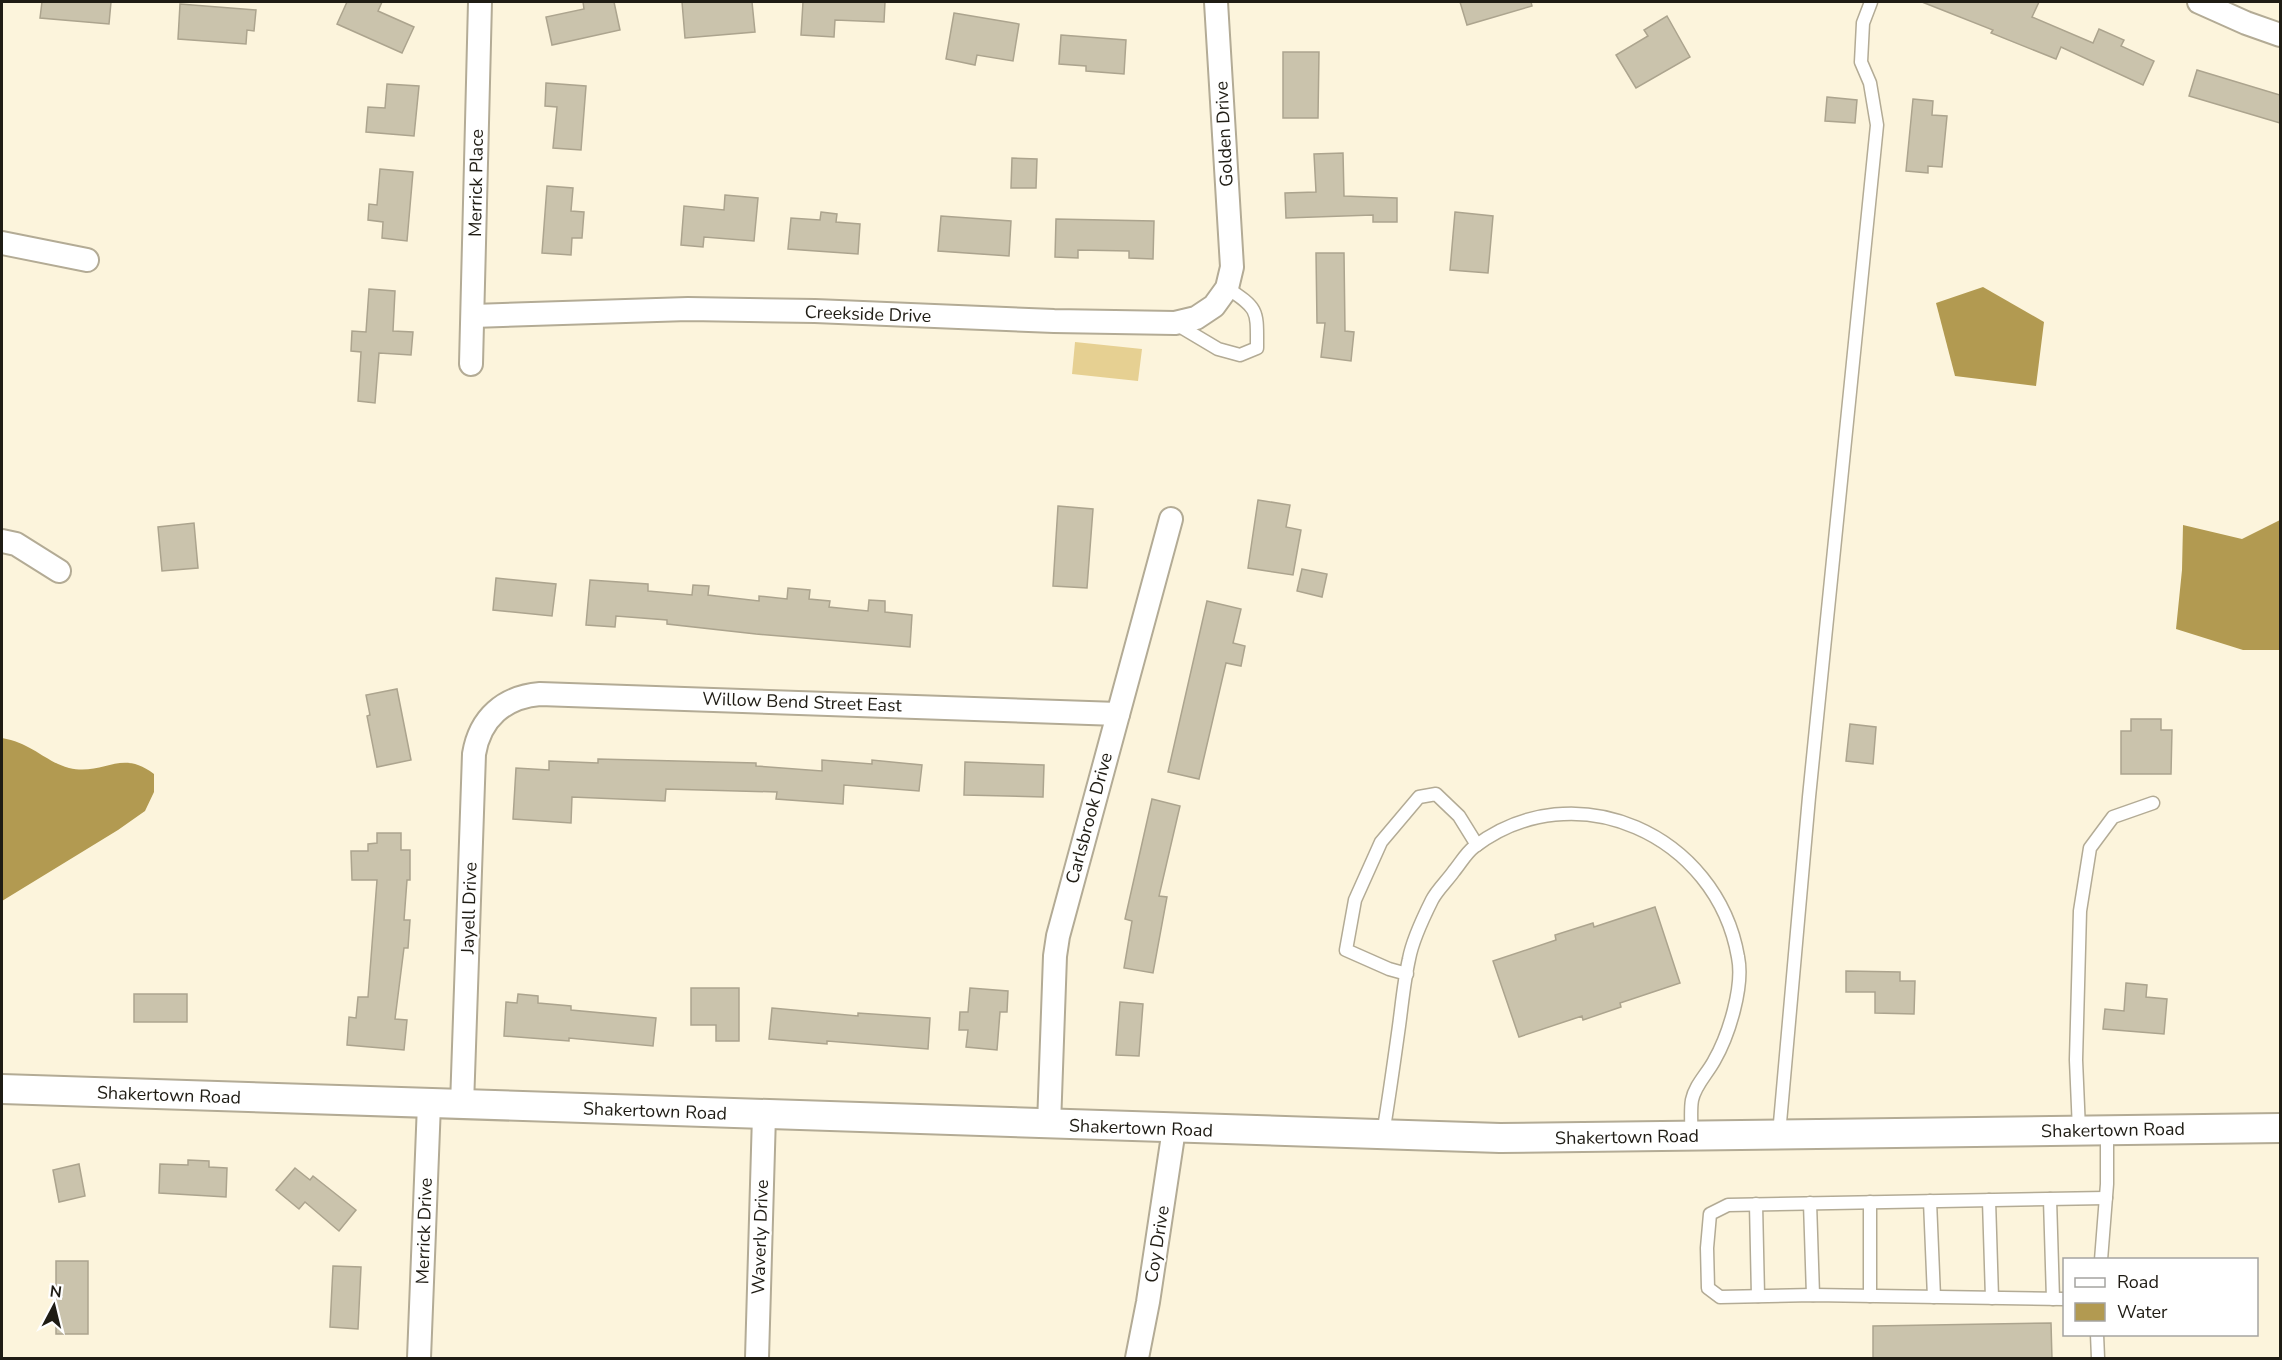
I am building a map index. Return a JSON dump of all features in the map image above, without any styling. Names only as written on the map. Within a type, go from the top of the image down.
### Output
[{"type":"street","name":"Merrick Place","points":[[471,364],[480,2]]},
{"type":"street","name":"Golden Drive","points":[[1216,2],[1229,278]]},
{"type":"street","points":[[2199,2],[2280,35]]},
{"type":"street","points":[[2,243],[87,260]]},
{"type":"street","name":"Creekside Drive","points":[[473,316],[688,309],[1175,323],[1187,322],[1214,306],[1229,278]]},
{"type":"street","name":"Carlsbrook Drive","points":[[1049,1125],[1055,956],[1058,936],[1171,519]]},
{"type":"street","points":[[2,541],[16,544],[59,571]]},
{"type":"street","name":"Willow Bend Street East","points":[[491,715],[513,699],[540,694],[1118,714]]},
{"type":"street","name":"Jayell Drive","points":[[462,1105],[474,754],[480,733],[491,715]]},
{"type":"street","name":"Shakertown Road","points":[[2,1089],[1500,1138],[2280,1128]]},
{"type":"street","name":"Merrick Drive","points":[[419,1359],[429,1104]]},
{"type":"street","name":"Waverly Drive","points":[[757,1359],[764,1115]]},
{"type":"street","name":"Coy Drive","points":[[1137,1359],[1174,1129]]},
{"type":"lane","points":[[1779,1136],[1809,796],[1877,125],[1870,83],[1861,62],[1863,23],[1872,2]]},
{"type":"lane","points":[[1175,323],[1218,349],[1240,355],[1257,348],[1257,317],[1250,304],[1229,278]]},
{"type":"lane","points":[[1407,974],[1389,969],[1346,950],[1355,900],[1382,843],[1419,797],[1436,794],[1459,816],[1477,845]]},
{"type":"lane","points":[[2101,1258],[2106,1198],[2076,1060],[2080,911],[2091,848],[2113,817],[2153,803]]},
{"type":"lane","points":[[1383,1135],[1409,957],[1432,899],[1473,848],[1512,824],[1554,813],[1590,813],[1625,822],[1652,835],[1684,858],[1711,890],[1731,926],[1739,959],[1736,1006],[1719,1052],[1698,1085],[1692,1100],[1691,1136]]},
{"type":"lane","points":[[2050,1199],[2059,1299],[1813,1295],[1720,1297],[1708,1288],[1707,1248],[1710,1214],[1728,1205],[1810,1203],[2106,1198]]},
{"type":"lane","points":[[1989,1200],[1992,1298]]},
{"type":"lane","points":[[1930,1201],[1934,1298]]},
{"type":"lane","points":[[1870,1202],[1870,1296]]},
{"type":"lane","points":[[1810,1203],[1813,1295]]},
{"type":"lane","points":[[1756,1204],[1758,1296]]},
{"type":"lane","points":[[2097,1336],[2098,1359]]},
{"type":"shaded area","points":[[1075,342],[1142,349],[1138,381],[1072,374]]},
{"type":"water","points":[[1983,287],[2044,322],[2036,386],[1955,376],[1936,303]]},
{"type":"water","points":[[2280,520],[2280,650],[2243,650],[2176,629],[2182,570],[2183,525],[2242,539]]},
{"type":"water","points":[[2,738],[22,744],[69,768],[92,769],[132,763],[154,774],[154,792],[145,811],[2,901]]},
{"type":"building","points":[[42,2],[111,2],[109,24],[40,18]]},
{"type":"building","points":[[347,2],[382,2],[378,11],[414,27],[402,53],[337,24]]},
{"type":"building","points":[[583,2],[614,2],[620,30],[552,45],[546,17],[584,9]]},
{"type":"building","points":[[682,2],[752,2],[755,32],[685,38]]},
{"type":"building","points":[[803,2],[885,2],[884,22],[835,20],[834,37],[801,35]]},
{"type":"building","points":[[1460,2],[1531,2],[1532,6],[1467,25]]},
{"type":"building","points":[[1922,2],[2039,2],[2032,17],[2093,43],[2099,29],[2124,40],[2121,46],[2154,61],[2143,85],[2061,47],[2056,59],[1991,33],[1993,30]]},
{"type":"building","points":[[180,4],[256,10],[254,31],[247,30],[246,44],[178,39]]},
{"type":"building","points":[[954,13],[1019,24],[1013,61],[977,55],[975,65],[946,59]]},
{"type":"building","points":[[1667,16],[1690,57],[1636,88],[1616,55],[1648,36],[1644,30]]},
{"type":"building","points":[[1061,35],[1126,40],[1124,74],[1086,71],[1086,66],[1059,64]]},
{"type":"building","points":[[1283,52],[1319,52],[1318,118],[1283,118]]},
{"type":"building","points":[[2197,70],[2280,95],[2280,123],[2189,96]]},
{"type":"building","points":[[546,83],[586,86],[581,150],[553,148],[557,107],[545,106]]},
{"type":"building","points":[[387,84],[419,86],[414,136],[366,132],[368,107],[385,108]]},
{"type":"building","points":[[1827,97],[1857,100],[1855,123],[1825,121]]},
{"type":"building","points":[[1913,99],[1933,101],[1932,115],[1947,116],[1942,167],[1928,166],[1928,173],[1906,171]]},
{"type":"building","points":[[1343,153],[1344,196],[1397,198],[1397,222],[1373,222],[1373,215],[1286,218],[1285,193],[1316,192],[1314,154]]},
{"type":"building","points":[[1012,158],[1037,159],[1036,188],[1011,188]]},
{"type":"building","points":[[380,169],[413,172],[407,241],[382,238],[383,222],[368,220],[369,204],[377,205]]},
{"type":"building","points":[[547,186],[573,188],[571,211],[584,212],[582,238],[572,238],[571,255],[542,253]]},
{"type":"building","points":[[725,195],[758,198],[754,241],[704,237],[703,247],[681,245],[684,206],[724,210]]},
{"type":"building","points":[[821,212],[837,214],[836,222],[860,224],[858,254],[788,249],[791,218],[820,220]]},
{"type":"building","points":[[1455,212],[1493,216],[1488,273],[1450,270]]},
{"type":"building","points":[[941,216],[1011,221],[1009,256],[938,251]]},
{"type":"building","points":[[1056,219],[1154,221],[1153,259],[1129,258],[1129,251],[1078,250],[1078,258],[1055,257]]},
{"type":"building","points":[[1316,253],[1344,253],[1345,331],[1354,332],[1351,361],[1321,357],[1325,323],[1317,323]]},
{"type":"building","points":[[369,289],[395,291],[393,331],[413,332],[411,355],[379,353],[375,403],[358,401],[361,352],[351,351],[352,331],[366,332]]},
{"type":"building","points":[[1258,500],[1290,505],[1286,527],[1301,530],[1293,575],[1248,568]]},
{"type":"building","points":[[1058,506],[1093,509],[1087,588],[1053,586]]},
{"type":"building","points":[[194,523],[198,568],[162,571],[158,527]]},
{"type":"building","points":[[1302,569],[1327,574],[1322,597],[1297,591]]},
{"type":"building","points":[[496,578],[556,584],[552,616],[493,610]]},
{"type":"building","points":[[590,580],[648,584],[648,591],[692,595],[693,585],[709,586],[708,595],[759,601],[759,596],[787,599],[788,588],[810,590],[809,599],[830,601],[829,607],[868,611],[869,600],[885,601],[885,612],[912,615],[910,647],[756,634],[667,624],[667,620],[616,616],[615,627],[586,625]]},
{"type":"building","points":[[1207,601],[1241,609],[1233,643],[1245,646],[1241,666],[1226,663],[1199,779],[1168,772]]},
{"type":"building","points":[[397,689],[411,760],[377,767],[367,716],[370,715],[366,695]]},
{"type":"building","points":[[2131,719],[2161,719],[2161,730],[2172,730],[2171,774],[2121,774],[2121,731],[2131,731]]},
{"type":"building","points":[[1850,724],[1876,727],[1873,764],[1846,761]]},
{"type":"building","points":[[598,759],[756,763],[756,766],[822,771],[822,760],[872,764],[872,760],[922,765],[919,791],[844,785],[843,804],[776,799],[777,792],[666,789],[665,801],[572,797],[571,823],[513,819],[516,768],[549,770],[549,761],[598,763]]},
{"type":"building","points":[[965,762],[1044,765],[1043,797],[964,795]]},
{"type":"building","points":[[1152,799],[1180,806],[1159,896],[1167,897],[1153,973],[1124,968],[1132,921],[1125,919]]},
{"type":"building","points":[[377,833],[401,833],[401,850],[410,850],[410,880],[407,880],[404,920],[410,920],[408,948],[404,948],[395,1019],[407,1020],[404,1050],[347,1045],[349,1017],[356,1018],[358,997],[368,997],[377,880],[352,880],[351,851],[368,851],[368,844],[377,843]]},
{"type":"building","points":[[1655,907],[1680,983],[1620,1003],[1621,1007],[1583,1020],[1582,1016],[1519,1037],[1493,961],[1556,940],[1555,935],[1593,923],[1594,927]]},
{"type":"building","points":[[1846,971],[1900,972],[1900,981],[1915,981],[1914,1014],[1875,1013],[1875,992],[1846,992]]},
{"type":"building","points":[[2126,983],[2147,985],[2146,997],[2167,999],[2164,1034],[2103,1029],[2105,1009],[2124,1011]]},
{"type":"building","points":[[691,988],[739,988],[739,1041],[716,1041],[716,1025],[691,1025]]},
{"type":"building","points":[[970,988],[1008,991],[1007,1012],[1000,1012],[997,1050],[966,1047],[968,1030],[959,1030],[960,1012],[968,1012]]},
{"type":"building","points":[[134,994],[187,994],[187,1022],[134,1022]]},
{"type":"building","points":[[518,994],[538,996],[538,1003],[571,1006],[571,1010],[656,1018],[653,1046],[569,1038],[569,1041],[504,1036],[506,1002],[517,1003]]},
{"type":"building","points":[[1120,1002],[1143,1004],[1139,1056],[1116,1055]]},
{"type":"building","points":[[772,1008],[858,1016],[858,1013],[930,1018],[928,1049],[769,1039]]},
{"type":"building","points":[[188,1160],[209,1161],[209,1167],[227,1168],[226,1197],[159,1193],[160,1164],[188,1165]]},
{"type":"building","points":[[79,1164],[85,1196],[59,1202],[53,1170]]},
{"type":"building","points":[[295,1168],[310,1180],[313,1176],[356,1210],[339,1231],[305,1202],[299,1209],[276,1190]]},
{"type":"building","points":[[56,1261],[88,1261],[88,1334],[56,1334]]},
{"type":"building","points":[[333,1266],[361,1267],[358,1329],[330,1327]]},
{"type":"building","points":[[2051,1323],[2052,1359],[1873,1359],[1873,1326]]}]
